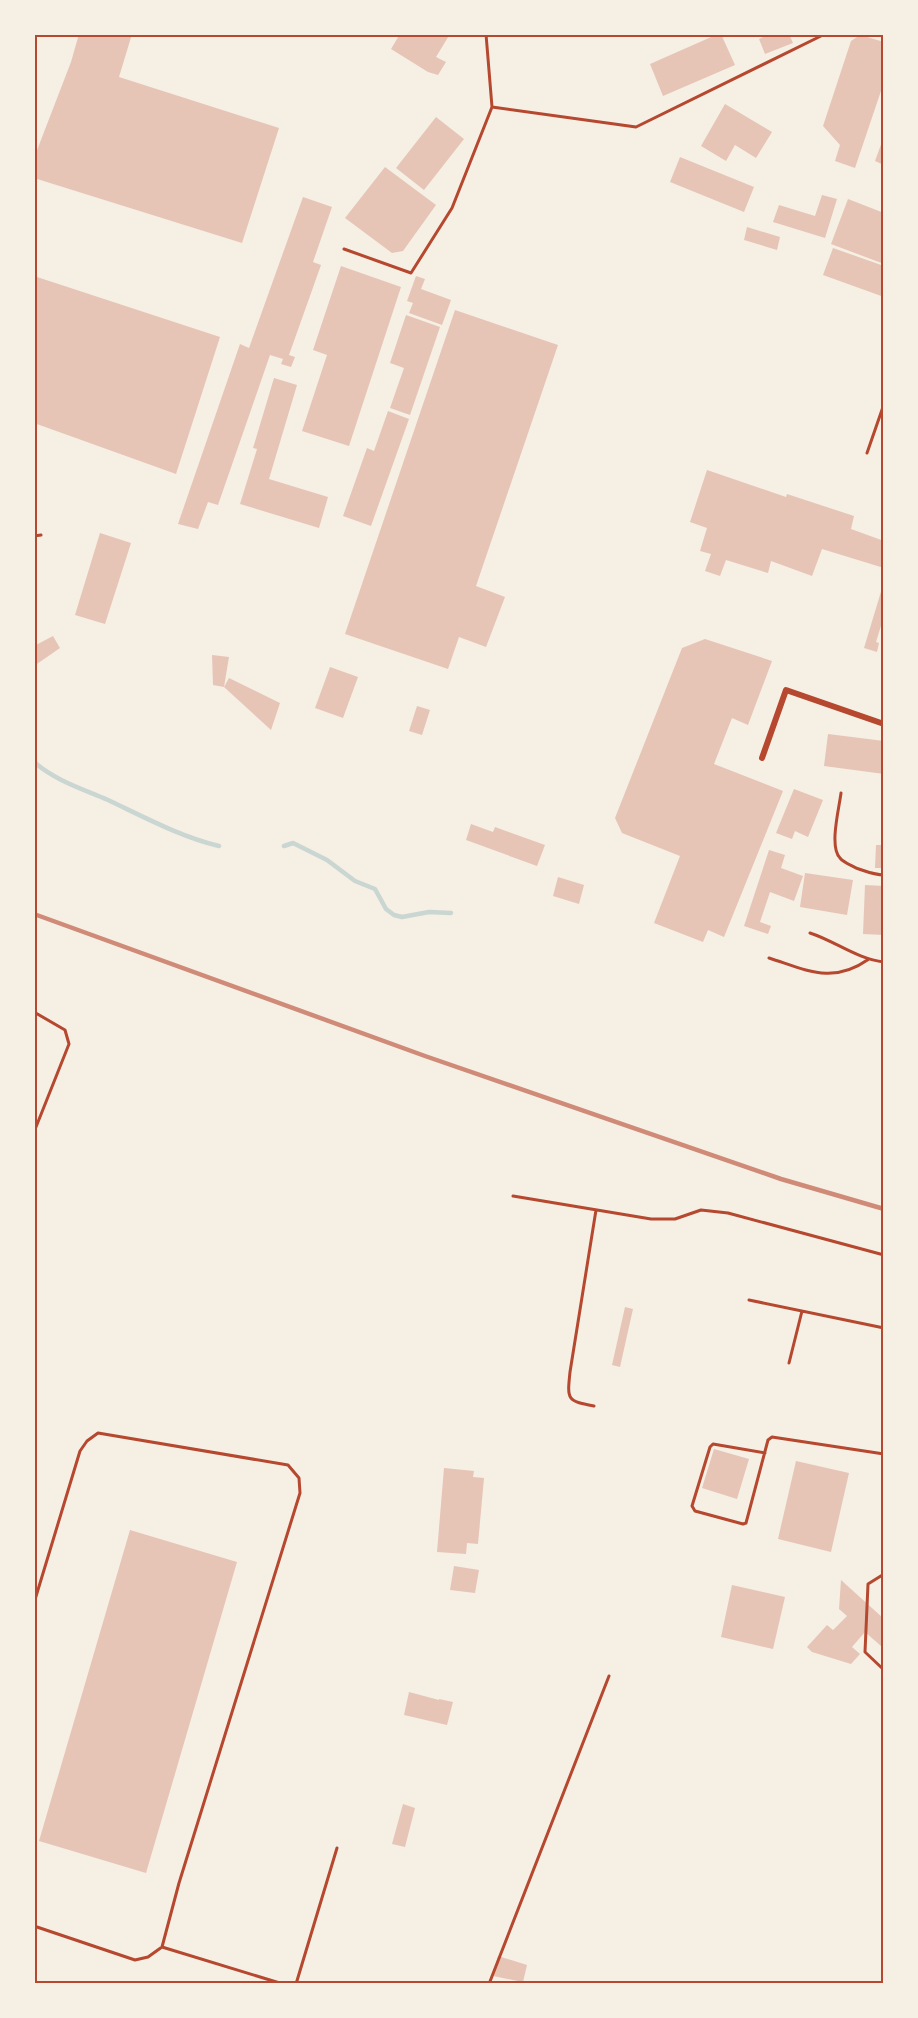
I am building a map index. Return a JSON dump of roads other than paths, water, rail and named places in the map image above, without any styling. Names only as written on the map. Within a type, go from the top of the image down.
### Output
[{"type":"street","points":[[762,758],[786,690],[884,724]]},
{"type":"lane","points":[[344,249],[411,273],[452,208],[492,107],[486,34]]},
{"type":"lane","points":[[492,107],[636,127],[825,34]]},
{"type":"lane","points":[[867,453],[884,404]]},
{"type":"lane","points":[[34,536],[41,535]]},
{"type":"lane","points":[[841,793],[836,852],[848,864],[869,873],[884,875]]},
{"type":"lane","points":[[810,933],[869,959],[884,962]]},
{"type":"lane","points":[[769,958],[828,975],[858,967],[869,959]]},
{"type":"lane","points":[[34,1012],[65,1030],[69,1044],[34,1132]]},
{"type":"lane","points":[[513,1196],[665,1220],[701,1210],[728,1213],[884,1256]]},
{"type":"lane","points":[[594,1406],[574,1401],[569,1390],[596,1210]]},
{"type":"lane","points":[[749,1300],[884,1328]]},
{"type":"lane","points":[[789,1363],[802,1311]]},
{"type":"lane","points":[[34,1603],[80,1451],[87,1441],[98,1433],[288,1465],[299,1478],[300,1493],[179,1883],[162,1947],[148,1958],[135,1960],[34,1926]]},
{"type":"lane","points":[[765,1453],[712,1444],[698,1486],[694,1510],[746,1523],[765,1453],[768,1440],[772,1437],[884,1454]]},
{"type":"lane","points":[[884,1574],[868,1584],[865,1652],[884,1670]]},
{"type":"lane","points":[[489,1983],[609,1676]]},
{"type":"lane","points":[[296,1983],[337,1848]]},
{"type":"lane","points":[[162,1947],[283,1983]]},
{"type":"waterway","points":[[34,762],[42,769],[70,784],[149,820],[219,846]]},
{"type":"waterway","points":[[284,846],[293,843],[327,860],[355,881],[375,889],[386,909],[394,915],[402,917],[429,912],[451,913]]},
{"type":"railway","points":[[34,914],[425,1056],[781,1179],[884,1209]]}]
